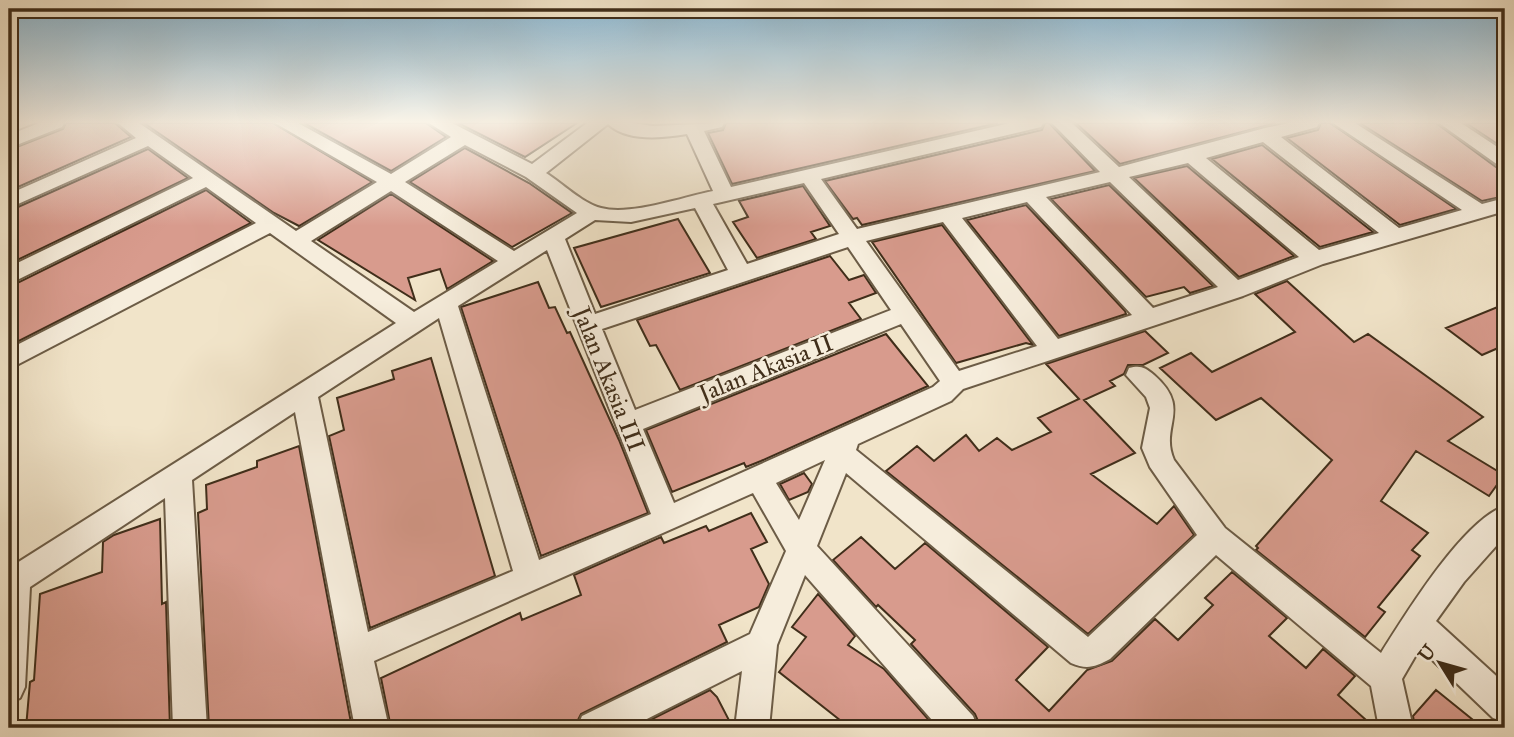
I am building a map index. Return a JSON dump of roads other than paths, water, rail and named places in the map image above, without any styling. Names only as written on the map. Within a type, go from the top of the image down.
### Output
[{"type":"street","points":[[9,202],[108,157]]},
{"type":"street","points":[[176,157],[413,323]]},
{"type":"street","points":[[346,157],[391,182],[514,261]]},
{"type":"street","points":[[296,241],[431,157]]},
{"type":"street","points":[[503,157],[533,173],[592,213],[631,215],[809,176],[877,157]]},
{"type":"street","points":[[533,173],[554,157]]},
{"type":"street","points":[[707,157],[725,195]]},
{"type":"street","points":[[1095,157],[1235,290]]},
{"type":"street","points":[[588,324],[854,237],[1186,157]]},
{"type":"street","points":[[1194,157],[1315,258]]},
{"type":"street","points":[[1295,157],[1396,236]]},
{"type":"street","points":[[1395,157],[1477,210]]},
{"type":"street","points":[[809,176],[954,382]]},
{"type":"street","points":[[9,275],[207,179]]},
{"type":"street","points":[[1031,194],[1149,319]]},
{"type":"street","points":[[701,200],[741,274]]},
{"type":"street","points":[[358,652],[844,445],[942,394],[954,382],[1235,290],[1315,258],[1505,204]]},
{"type":"street","points":[[9,688],[12,583],[413,323],[592,213]]},
{"type":"street","points":[[948,214],[1054,349]]},
{"type":"street","points":[[9,360],[271,224]]},
{"type":"street","name":"Jalan Akasia III","points":[[553,237],[626,424],[667,520]]},
{"type":"street","points":[[446,303],[530,578]]},
{"type":"street","name":"Jalan Akasia II","points":[[626,424],[906,313]]},
{"type":"street","points":[[1138,374],[1156,391],[1163,408],[1156,448],[1163,467],[1215,537],[1385,677],[1396,728]]},
{"type":"street","points":[[304,393],[372,728]]},
{"type":"street","points":[[844,445],[1082,652],[1089,653],[1099,648],[1215,537]]},
{"type":"street","points":[[752,728],[761,645],[844,445]]},
{"type":"street","points":[[178,473],[190,728]]},
{"type":"street","points":[[759,479],[801,550],[961,728]]},
{"type":"street","points":[[1385,677],[1417,624],[1483,537],[1505,518]]},
{"type":"street","points":[[1417,624],[1505,706]]},
{"type":"street","points":[[594,728],[761,645]]}]
